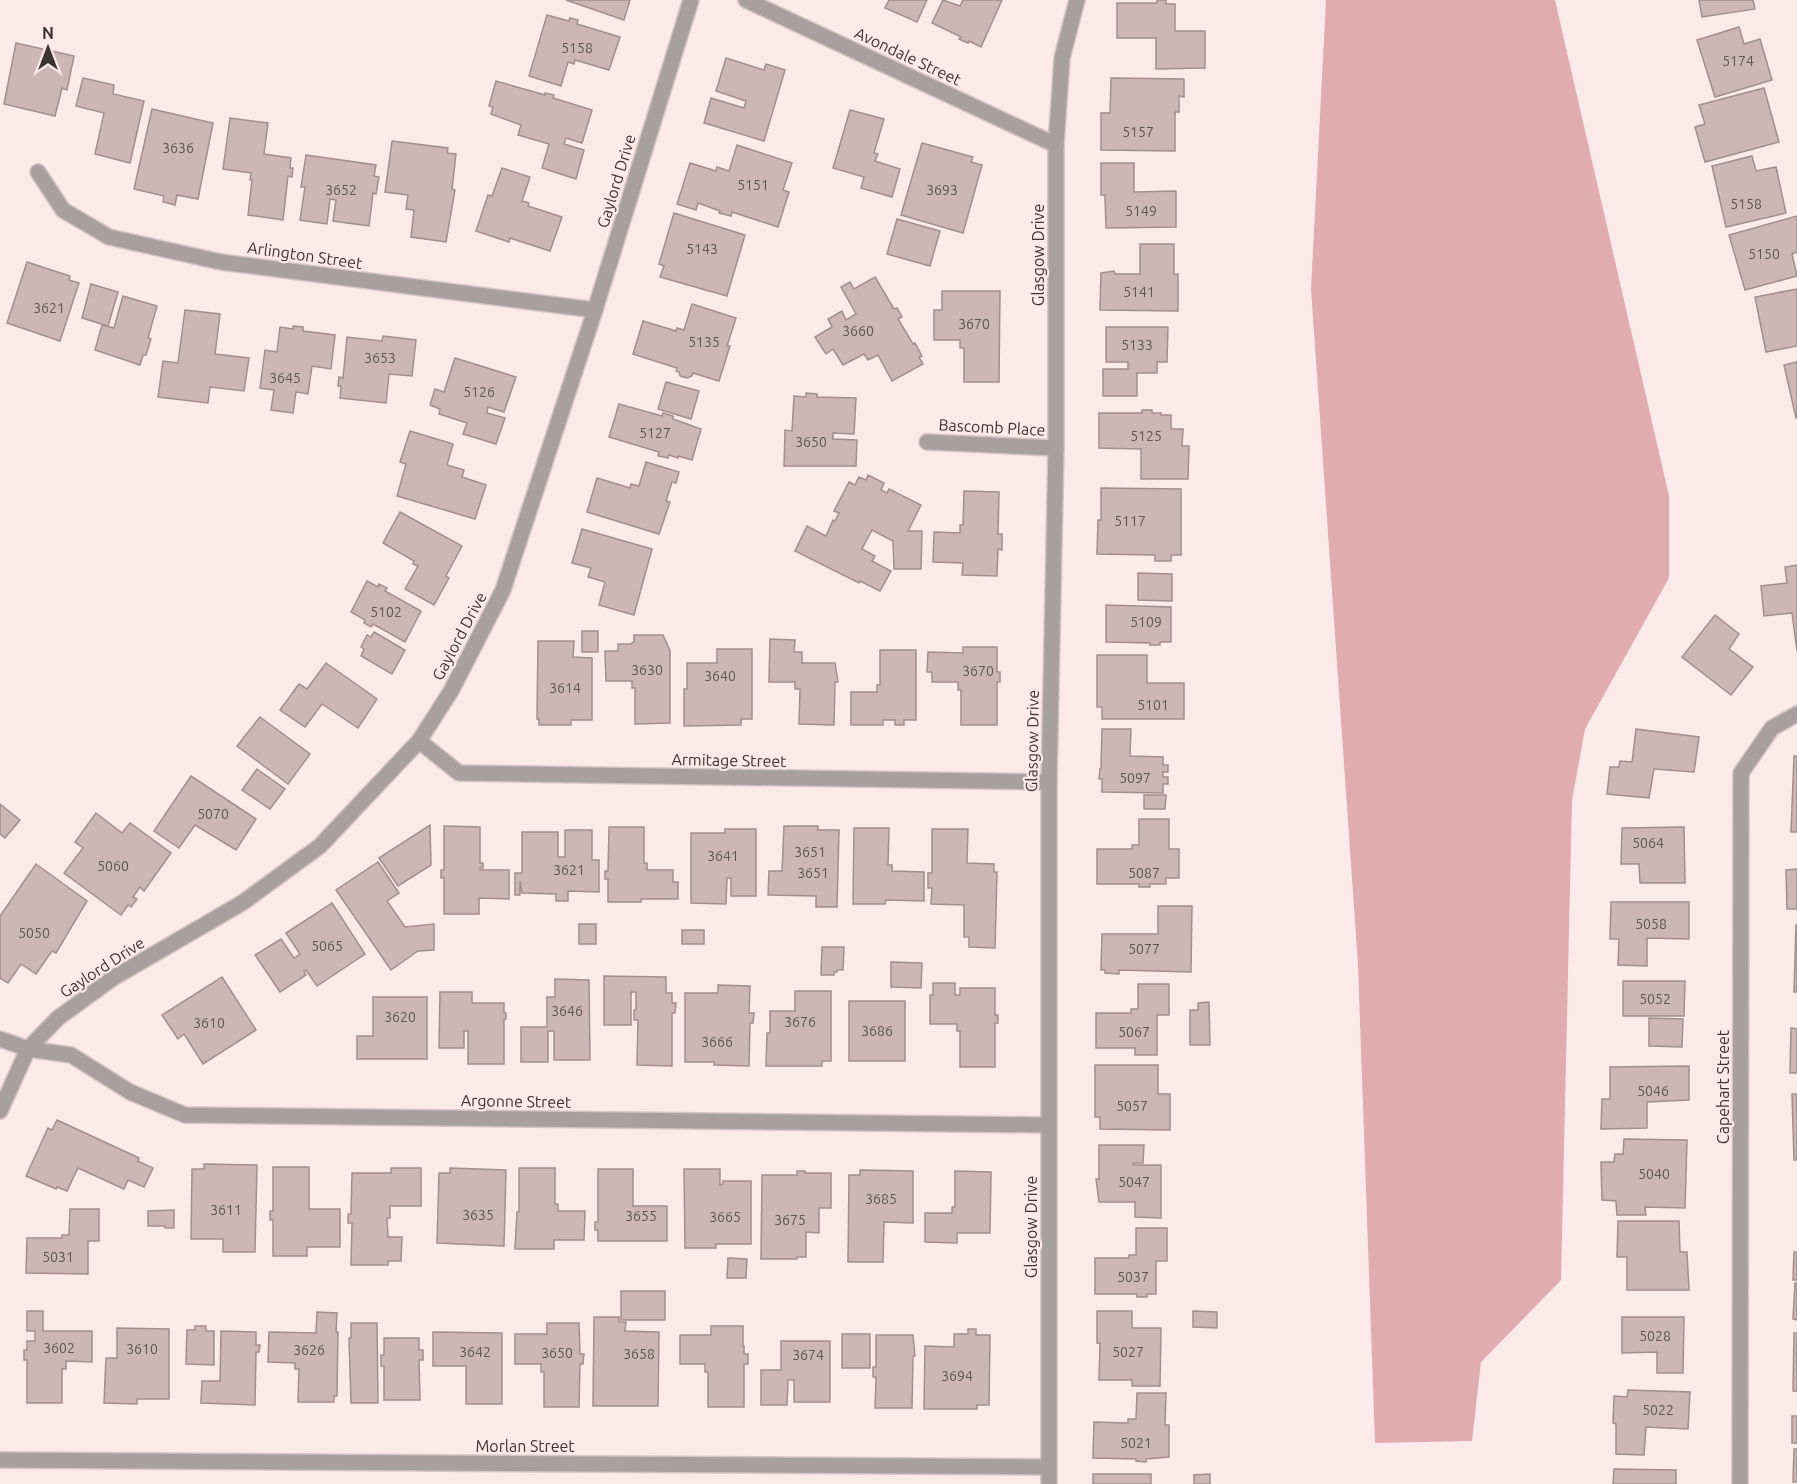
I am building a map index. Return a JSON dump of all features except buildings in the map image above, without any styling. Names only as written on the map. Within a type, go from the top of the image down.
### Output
[{"type":"street","name":"Gaylord Drive","points":[[0,1111],[28,1049],[58,1017],[113,978],[242,903],[320,846],[419,741],[451,691],[503,590],[595,310],[691,0]]},
{"type":"street","name":"Avondale Street","points":[[746,0],[1056,146]]},
{"type":"street","name":"Glasgow Drive","points":[[1049,1484],[1049,782],[1056,448],[1056,146],[1062,58],[1077,0]]},
{"type":"street","name":"Arlington Street","points":[[38,172],[63,210],[109,237],[220,262],[595,310]]},
{"type":"street","name":"Bascomb Place","points":[[927,442],[1056,448]]},
{"type":"street","name":"Capehart Street","points":[[1740,1484],[1741,773],[1772,729],[1797,714]]},
{"type":"street","name":"Armitage Street","points":[[419,741],[459,773],[1049,782]]},
{"type":"street","name":"Argonne Street","points":[[0,1039],[28,1049],[71,1055],[130,1092],[185,1115],[1049,1125]]},
{"type":"street","name":"Morlan Street","points":[[0,1460],[1049,1467]]},
{"type":"shaded area","points":[[1326,0],[1555,0],[1669,496],[1669,578],[1585,729],[1572,800],[1561,1280],[1481,1362],[1472,1441],[1375,1443],[1358,965],[1311,289]]}]
